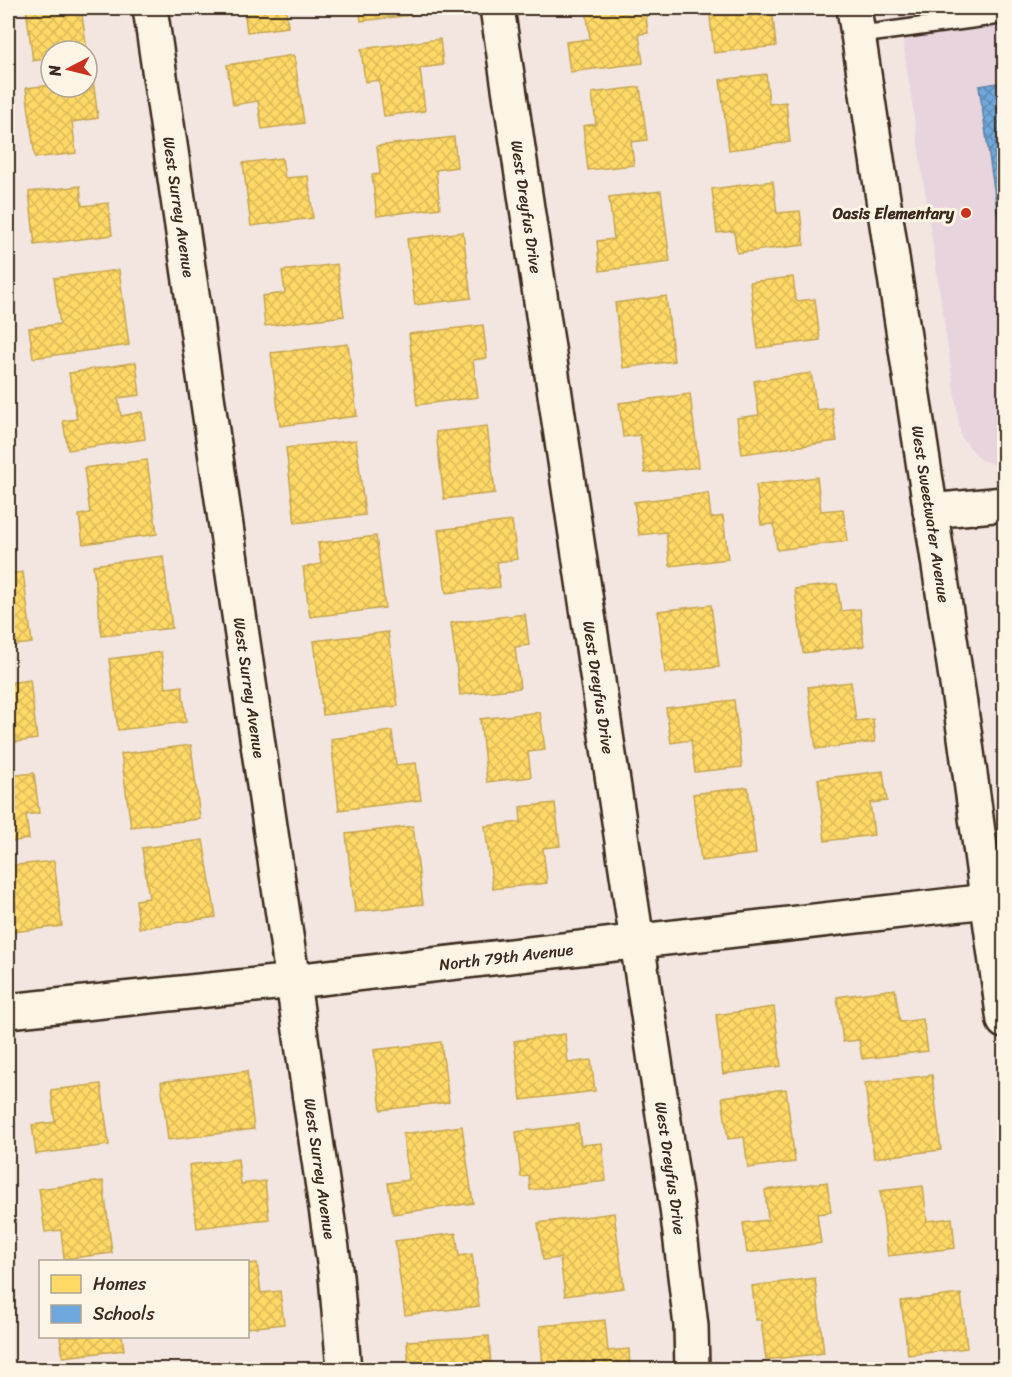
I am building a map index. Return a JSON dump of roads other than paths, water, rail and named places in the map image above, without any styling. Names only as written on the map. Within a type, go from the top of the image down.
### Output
[{"type":"street","name":"West Surrey Avenue","points":[[150,8],[294,981],[336,1276],[344,1370]]},
{"type":"street","name":"West Dreyfus Drive","points":[[497,8],[684,1260],[691,1326],[692,1370]]},
{"type":"street","name":"West Sweetwater Avenue","points":[[856,21],[964,730],[996,900],[1005,1021]]},
{"type":"street","points":[[930,511],[1005,504]]},
{"type":"street","name":"North 79th Avenue","points":[[8,1011],[294,981],[996,900]]},
{"type":"lane","points":[[856,21],[1005,15]]},
{"type":"place","name":"Oasis Elementary","points":[[966,213]]}]
